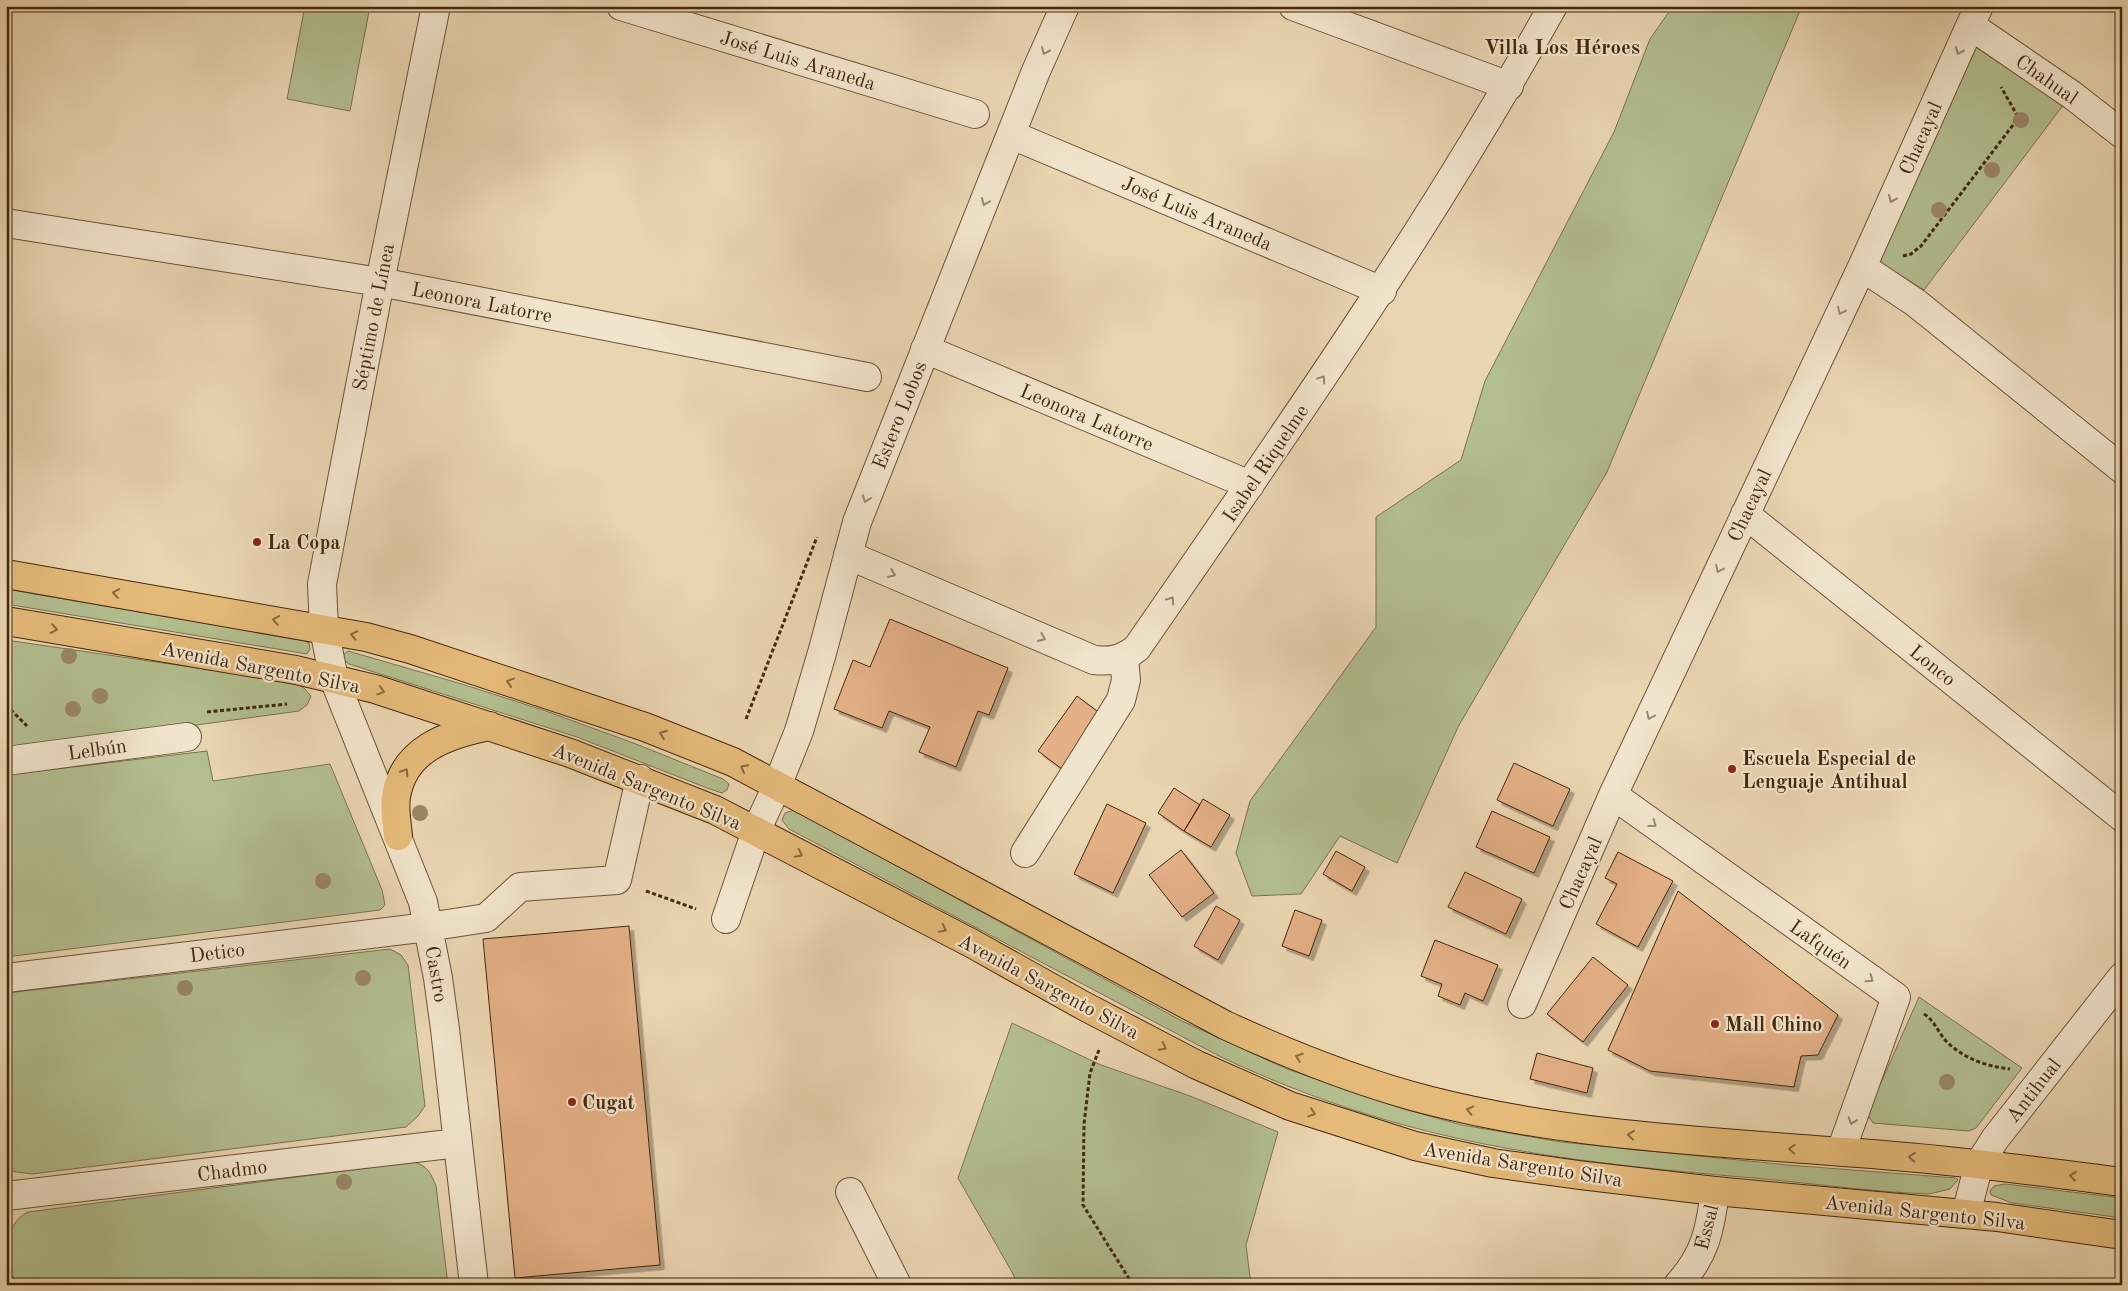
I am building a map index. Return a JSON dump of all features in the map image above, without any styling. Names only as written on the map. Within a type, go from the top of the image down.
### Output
[{"type":"main road","points":[[6,574],[366,637],[410,649],[646,728],[733,762],[1225,1025],[1296,1056],[1360,1080],[1421,1099],[1570,1129],[1693,1142],[1979,1164],[2122,1182]]},
{"type":"main road","name":"Avenida Sargento Silva","points":[[6,621],[296,670],[375,689],[491,726],[640,779],[715,810],[756,831],[972,943],[1084,1006],[1197,1065],[1290,1106],[1415,1146],[1454,1156],[1535,1169],[1715,1192],[1966,1214],[2122,1234]]},
{"type":"main road","points":[[398,836],[396,798],[401,777],[413,760],[425,748],[437,741],[463,731],[491,726]]},
{"type":"street","name":"Séptimo de Línea","points":[[334,679],[324,629],[322,584],[325,564],[436,6]]},
{"type":"street","name":"José Luis Araneda","points":[[621,6],[975,114]]},
{"type":"street","name":"Estero Lobos","points":[[726,919],[756,831],[777,786],[801,722],[866,498],[1012,135],[1036,70],[1065,6]]},
{"type":"street","points":[[1293,6],[1509,86]]},
{"type":"street","name":"Isabel Riquelme","points":[[1124,658],[1137,648],[1382,290],[1509,86],[1553,6]]},
{"type":"street","name":"Chahual","points":[[1975,16],[2122,134]]},
{"type":"street","name":"Chacayal","points":[[1522,1004],[1613,795],[1862,267],[1975,16]]},
{"type":"street","name":"José Luis Araneda","points":[[1012,135],[1382,290]]},
{"type":"street","name":"Leonora Latorre","points":[[6,223],[380,282],[866,377]]},
{"type":"street","points":[[1862,267],[1916,303],[2122,469]]},
{"type":"street","name":"Leonora Latorre","points":[[925,349],[1250,485]]},
{"type":"street","name":"Lonco","points":[[1745,514],[2122,816]]},
{"type":"street","points":[[848,555],[1094,660],[1110,662],[1124,658],[1126,680],[1121,700],[1025,853]]},
{"type":"street","name":"Castro","points":[[334,679],[424,902],[445,1029],[474,1285]]},
{"type":"street","name":"Lelbún","points":[[6,761],[187,737]]},
{"type":"street","points":[[617,880],[640,779]]},
{"type":"street","name":"Lafquén","points":[[1613,795],[1896,998]]},
{"type":"street","name":"Detico","points":[[6,978],[428,927],[486,918],[520,887],[617,880]]},
{"type":"street","name":"Antihual","points":[[1966,1214],[1979,1164],[1995,1139],[2122,977]]},
{"type":"street","points":[[1841,1152],[1896,998]]},
{"type":"street","name":"Chadmo","points":[[6,1196],[458,1143]]},
{"type":"street","points":[[850,1192],[897,1285]]},
{"type":"street","name":"Essal","points":[[1678,1285],[1699,1258],[1711,1218],[1715,1192]]},
{"type":"path","points":[[1862,267],[1911,254],[1921,246],[2013,124],[2017,115],[1999,84]]},
{"type":"path","points":[[617,880],[726,919]]},
{"type":"path","points":[[1896,998],[1913,1005],[1928,1016],[1947,1041],[1968,1057],[1986,1066],[2046,1074]]},
{"type":"path","points":[[1101,1045],[1090,1073],[1084,1124],[1083,1205],[1133,1285]]},
{"type":"green space","points":[[305,6],[370,6],[350,111],[287,99]]},
{"type":"green space","points":[[1673,6],[1802,6],[1607,472],[1458,727],[1397,863],[1340,836],[1301,894],[1252,896],[1236,853],[1250,801],[1376,627],[1376,517],[1461,460],[1485,381],[1614,132],[1650,39]]},
{"type":"green space","points":[[1974,35],[2067,100],[1924,290],[1873,258]]},
{"type":"green space","points":[[6,589],[303,640],[309,643],[310,649],[307,654],[6,604]]},
{"type":"green space","points":[[6,640],[293,682],[304,688],[311,696],[307,705],[299,711],[6,751]]},
{"type":"green space","points":[[348,651],[546,711],[636,744],[723,779],[729,784],[727,790],[722,793],[707,788],[577,737],[349,664],[344,660],[344,654]]},
{"type":"green space","points":[[207,751],[213,781],[330,764],[382,890],[385,905],[380,910],[6,957],[6,775]]},
{"type":"green space","points":[[794,810],[1182,1021],[1287,1069],[1404,1109],[1462,1125],[1561,1142],[1788,1165],[1956,1178],[1958,1180],[1950,1189],[1929,1194],[1636,1167],[1519,1151],[1443,1135],[1385,1120],[1329,1102],[1219,1056],[789,829],[782,820],[785,813]]},
{"type":"green space","points":[[390,949],[401,955],[408,965],[425,1106],[418,1116],[406,1127],[32,1174],[10,1171],[6,1168],[6,994]]},
{"type":"green space","points":[[1919,997],[2022,1068],[1976,1128],[1969,1131],[1873,1123],[1867,1114]]},
{"type":"green space","points":[[1012,1023],[1101,1065],[1190,1096],[1278,1132],[1246,1245],[1251,1285],[1018,1285],[958,1178]]},
{"type":"green space","points":[[413,1162],[422,1165],[428,1170],[436,1186],[448,1285],[14,1285],[9,1244],[10,1234],[19,1218],[28,1212]]},
{"type":"green space","points":[[2005,1184],[2122,1198],[2122,1218],[2012,1203],[1991,1195],[1990,1191],[1994,1186]]},
{"type":"building","points":[[890,619],[1008,668],[989,715],[978,711],[956,767],[919,752],[930,727],[889,711],[882,728],[834,709],[853,660],[870,667]]},
{"type":"building","points":[[1077,696],[1101,714],[1062,769],[1038,751]]},
{"type":"building","points":[[1514,763],[1570,789],[1553,826],[1497,800]]},
{"type":"building","points":[[1174,788],[1200,805],[1184,831],[1158,813]]},
{"type":"building","points":[[1203,799],[1230,815],[1211,847],[1184,831]]},
{"type":"building","points":[[1107,804],[1146,823],[1113,893],[1074,874]]},
{"type":"building","points":[[1492,811],[1550,837],[1534,873],[1476,847]]},
{"type":"building","points":[[1181,850],[1214,893],[1182,917],[1149,875]]},
{"type":"building","points":[[1336,851],[1365,867],[1352,891],[1323,874]]},
{"type":"building","points":[[1618,852],[1673,881],[1638,947],[1596,924],[1617,884],[1605,878]]},
{"type":"building","points":[[1465,872],[1522,899],[1506,934],[1448,907]]},
{"type":"building","points":[[1678,891],[1838,1015],[1818,1055],[1801,1056],[1794,1087],[1650,1071],[1608,1050]]},
{"type":"building","points":[[1216,906],[1240,920],[1218,960],[1194,946]]},
{"type":"building","points":[[1295,910],[1322,920],[1309,956],[1282,946]]},
{"type":"building","name":"Cugat","points":[[629,926],[660,1265],[515,1278],[483,939]]},
{"type":"building","points":[[1435,940],[1498,965],[1483,1001],[1465,993],[1460,1005],[1438,996],[1442,984],[1421,976]]},
{"type":"building","points":[[1593,957],[1628,985],[1583,1042],[1547,1014]]},
{"type":"building","points":[[1537,1053],[1593,1068],[1587,1093],[1530,1079]]},
{"type":"place","name":"La Copa","points":[[257,542]]},
{"type":"place","name":"Escuela Especial de Lenguaje Antihual","points":[[1732,769]]},
{"type":"place","name":"Mall Chino","points":[[1715,1024]]},
{"type":"place","name":"Cugat","points":[[572,1102]]},
{"type":"district","name":"Villa Los Héroes","points":[[1562,47]]}]
